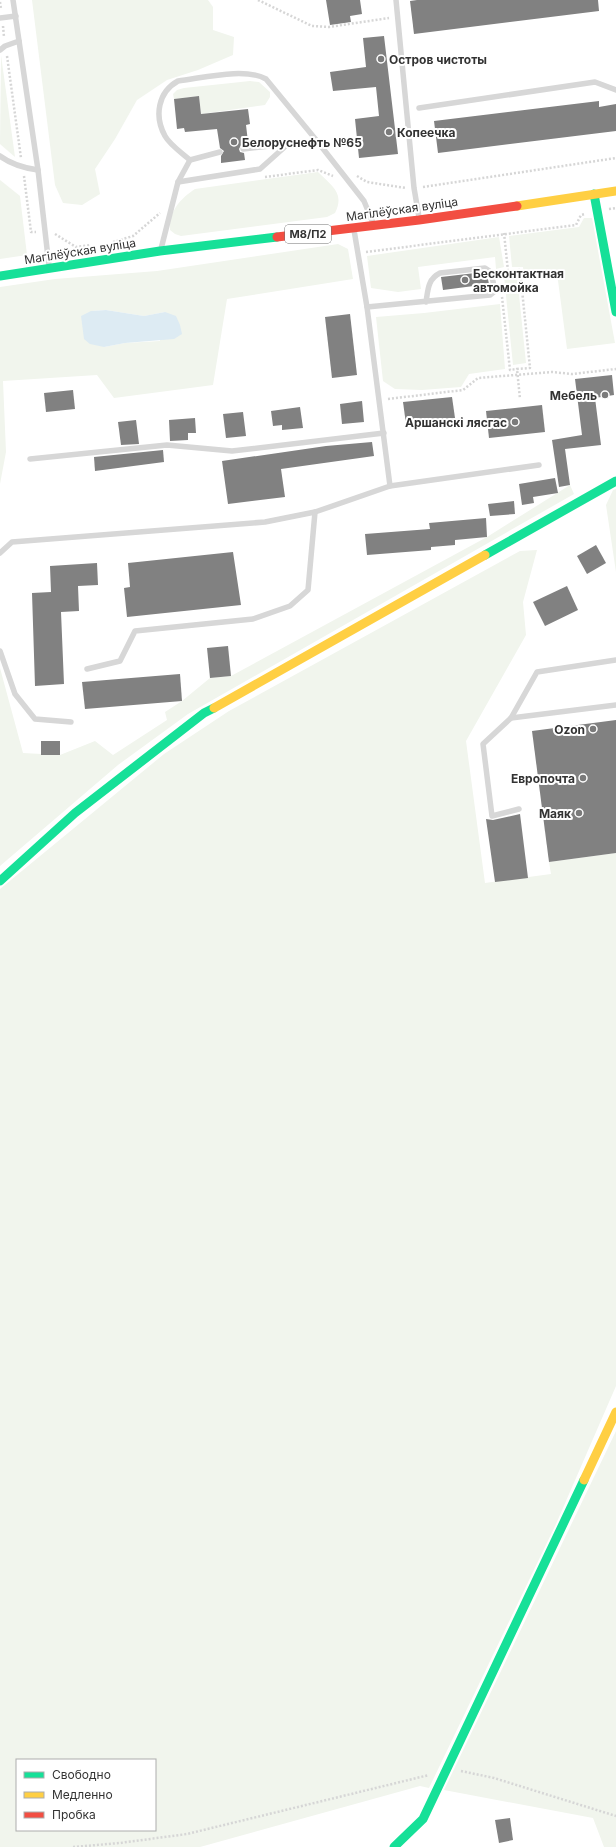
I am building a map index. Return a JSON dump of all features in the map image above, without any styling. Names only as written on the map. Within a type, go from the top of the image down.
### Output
[{"type":"street","name":"Магілёўская вуліца","points":[[0,276],[160,251],[419,220],[616,190]]},
{"type":"street","points":[[594,194],[616,312]]},
{"type":"street","points":[[0,881],[75,813],[204,713],[616,481]]},
{"type":"street","points":[[394,1847],[423,1820],[616,1412]]},
{"type":"lane","points":[[14,0],[38,170],[49,269]]},
{"type":"lane","points":[[396,0],[414,188],[419,220]]},
{"type":"lane","points":[[0,18],[16,16]]},
{"type":"lane","points":[[0,50],[5,46],[19,41]]},
{"type":"lane","points":[[190,160],[165,137],[159,123],[159,106],[163,94],[170,86],[178,81],[246,73],[257,74],[266,79],[345,176],[364,201],[374,225]]},
{"type":"lane","points":[[419,108],[595,82],[616,90]]},
{"type":"lane","points":[[243,149],[317,141]]},
{"type":"lane","points":[[178,182],[260,169],[289,144]]},
{"type":"lane","points":[[160,251],[178,182],[190,160],[220,152]]},
{"type":"lane","points":[[0,156],[22,168],[38,170]]},
{"type":"lane","points":[[353,228],[367,307],[390,486]]},
{"type":"lane","points":[[367,307],[426,302],[490,295],[494,291],[491,272],[485,268],[440,273],[434,276],[430,282],[426,302]]},
{"type":"lane","points":[[30,459],[167,445],[232,451],[384,433]]},
{"type":"lane","points":[[0,553],[12,542],[265,522],[315,512],[390,486],[539,465]]},
{"type":"lane","points":[[87,669],[120,661],[135,630],[253,619],[290,606],[308,590],[315,512]]},
{"type":"lane","points":[[0,651],[15,694],[35,719],[71,722]]},
{"type":"lane","points":[[519,809],[492,816],[483,744],[511,718],[537,672],[616,660]]},
{"type":"lane","points":[[511,718],[616,705]]},
{"type":"path","points":[[258,0],[312,26],[329,27],[397,17]]},
{"type":"path","points":[[5,46],[31,232],[54,233],[76,246],[96,245]]},
{"type":"path","points":[[257,178],[318,170],[338,178],[355,175],[366,182],[403,188],[414,188],[616,158]]},
{"type":"path","points":[[109,243],[133,236],[163,210],[172,206]]},
{"type":"path","points":[[358,253],[504,233],[576,225],[581,215],[616,208]]},
{"type":"path","points":[[504,233],[508,271]]},
{"type":"path","points":[[500,279],[499,272],[520,270],[530,368],[510,370],[502,294]]},
{"type":"path","points":[[517,369],[520,399]]},
{"type":"path","points":[[378,400],[463,390],[478,378],[552,372],[572,374],[616,369]]},
{"type":"path","points":[[73,1847],[120,1843],[186,1834],[446,1771],[465,1770],[616,1816]]},
{"type":"shaded area","points":[[32,0],[208,0],[213,7],[213,30],[234,37],[233,55],[198,70],[167,80],[137,100],[115,139],[95,169],[100,194],[82,205],[63,203],[55,185]]},
{"type":"shaded area","points":[[1,55],[15,157],[0,144]]},
{"type":"shaded area","points":[[250,81],[259,82],[270,92],[270,97],[265,105],[201,114],[199,96],[174,99],[173,94],[177,90],[184,88]]},
{"type":"shaded area","points":[[318,172],[336,190],[339,200],[335,213],[327,217],[181,236],[170,230],[171,217],[176,206],[195,189]]},
{"type":"shaded area","points":[[0,180],[20,196],[27,255],[0,259]]},
{"type":"shaded area","points":[[584,218],[592,218],[615,343],[567,349],[557,273],[524,277],[523,267],[512,267],[509,236],[579,227]]},
{"type":"shaded area","points":[[499,237],[504,267],[496,269],[495,257],[418,267],[421,289],[398,292],[371,288],[367,256]]},
{"type":"shaded area","points":[[338,244],[348,249],[353,279],[227,299],[213,385],[114,398],[97,375],[3,381],[6,452],[0,484],[0,287],[55,279],[157,271]],"holes":[[[106,310],[144,316],[165,312],[160,341],[125,343],[104,347],[91,311]]]},
{"type":"shaded area","points":[[517,275],[526,363],[513,365],[504,276]]},
{"type":"shaded area","points":[[500,304],[505,369],[469,374],[461,387],[422,390],[395,389],[383,381],[376,317]]},
{"type":"shaded area","points":[[106,310],[144,316],[165,312],[176,316],[182,334],[174,339],[125,343],[104,347],[90,344],[84,339],[81,316],[91,311]]},
{"type":"shaded area","points":[[570,485],[574,494],[188,714],[118,765],[0,866],[0,668],[23,753],[60,755],[95,741],[113,755],[167,720],[165,712],[182,701],[210,678],[231,676],[487,537]]},
{"type":"shaded area","points":[[616,489],[616,572],[606,505],[613,490]]},
{"type":"shaded area","points":[[537,550],[523,602],[526,635],[466,741],[485,883],[551,874],[549,862],[616,853],[616,1386],[556,1524],[429,1788],[420,1786],[200,1847],[0,1847],[0,889],[164,754],[229,711],[520,551]]},
{"type":"shaded area","points":[[616,1431],[616,1847],[604,1847],[593,1818],[444,1790]]},
{"type":"building","points":[[326,0],[360,0],[362,14],[350,16],[351,22],[330,25]]},
{"type":"building","points":[[598,0],[599,11],[414,34],[410,1]]},
{"type":"building","points":[[384,36],[398,154],[359,158],[355,119],[379,116],[376,87],[333,91],[330,72],[366,67],[363,38]]},
{"type":"building","points":[[199,96],[201,114],[248,109],[250,124],[246,125],[248,142],[242,143],[239,149],[240,152],[244,153],[245,160],[221,163],[221,156],[224,151],[220,148],[217,129],[185,132],[184,128],[177,129],[174,99]]},
{"type":"building","points":[[599,101],[599,107],[616,104],[616,131],[438,153],[434,121]]},
{"type":"building","name":"Бесконтактная автомойка","points":[[484,272],[487,275],[489,284],[443,290],[441,277]]},
{"type":"building","points":[[350,314],[357,375],[332,378],[325,317]]},
{"type":"building","points":[[612,375],[614,395],[595,398],[601,445],[565,449],[570,485],[559,487],[552,440],[582,435],[575,379]]},
{"type":"building","points":[[73,390],[75,409],[46,412],[44,393]]},
{"type":"building","points":[[452,397],[455,418],[406,424],[403,402]]},
{"type":"building","points":[[362,401],[364,422],[342,424],[340,404]]},
{"type":"building","name":"Аршанскі лясгас","points":[[542,405],[545,432],[489,438],[486,411]]},
{"type":"building","points":[[300,407],[303,428],[282,430],[282,425],[273,426],[271,411]]},
{"type":"building","points":[[243,412],[246,436],[226,438],[223,414]]},
{"type":"building","points":[[195,418],[196,433],[188,433],[188,440],[170,441],[169,420]]},
{"type":"building","points":[[136,420],[139,444],[121,445],[118,422]]},
{"type":"building","points":[[372,442],[374,456],[281,469],[285,497],[228,504],[222,461],[326,446]]},
{"type":"building","points":[[163,450],[164,462],[95,471],[94,457]]},
{"type":"building","points":[[555,478],[558,493],[533,497],[534,503],[522,505],[519,484]]},
{"type":"building","points":[[514,501],[515,514],[490,516],[488,504]]},
{"type":"building","points":[[486,518],[487,537],[455,540],[455,545],[431,547],[431,550],[367,555],[365,534],[430,529],[429,523]]},
{"type":"building","points":[[596,545],[606,563],[587,574],[577,556]]},
{"type":"building","points":[[233,552],[241,605],[127,617],[124,588],[130,587],[128,563]]},
{"type":"building","points":[[97,563],[98,585],[78,586],[79,611],[61,612],[64,684],[35,686],[32,593],[51,592],[50,566]]},
{"type":"building","points":[[567,586],[578,610],[545,626],[533,602]]},
{"type":"building","points":[[228,646],[231,676],[210,678],[207,648]]},
{"type":"building","points":[[180,674],[182,701],[85,709],[82,682]]},
{"type":"building","name":"Маяк","points":[[616,720],[616,853],[549,862],[532,731]]},
{"type":"building","points":[[41,741],[60,741],[60,755],[41,755]]},
{"type":"building","points":[[520,814],[528,878],[495,882],[486,819],[493,820]]},
{"type":"building","points":[[510,1818],[513,1840],[499,1843],[495,1820]]},
{"type":"traffic: fast","points":[[594,194],[616,312]]},
{"type":"traffic: fast","points":[[0,276],[160,251],[277,237]]},
{"type":"traffic: fast","points":[[485,555],[616,481]]},
{"type":"traffic: fast","points":[[0,881],[75,813],[204,713],[214,708]]},
{"type":"traffic: fast","points":[[394,1847],[423,1819],[584,1480]]},
{"type":"traffic: slow","points":[[517,206],[616,191]]},
{"type":"traffic: slow","points":[[214,708],[485,555]]},
{"type":"traffic: slow","points":[[584,1480],[616,1412]]},
{"type":"traffic: jam","points":[[277,237],[419,220],[517,206]]},
{"type":"place","name":"Остров чистоты","points":[[381,59]]},
{"type":"place","name":"Копеечка","points":[[389,132]]},
{"type":"place","name":"Белоруснефть №65","points":[[234,142]]},
{"type":"place","name":"Бесконтактная автомойка","points":[[465,280]]},
{"type":"place","name":"Мебель","points":[[605,395]]},
{"type":"place","name":"Аршанскі лясгас","points":[[515,422]]},
{"type":"place","name":"Ozon","points":[[593,729]]},
{"type":"place","name":"Европочта","points":[[583,778]]},
{"type":"place","name":"Маяк","points":[[579,813]]}]
